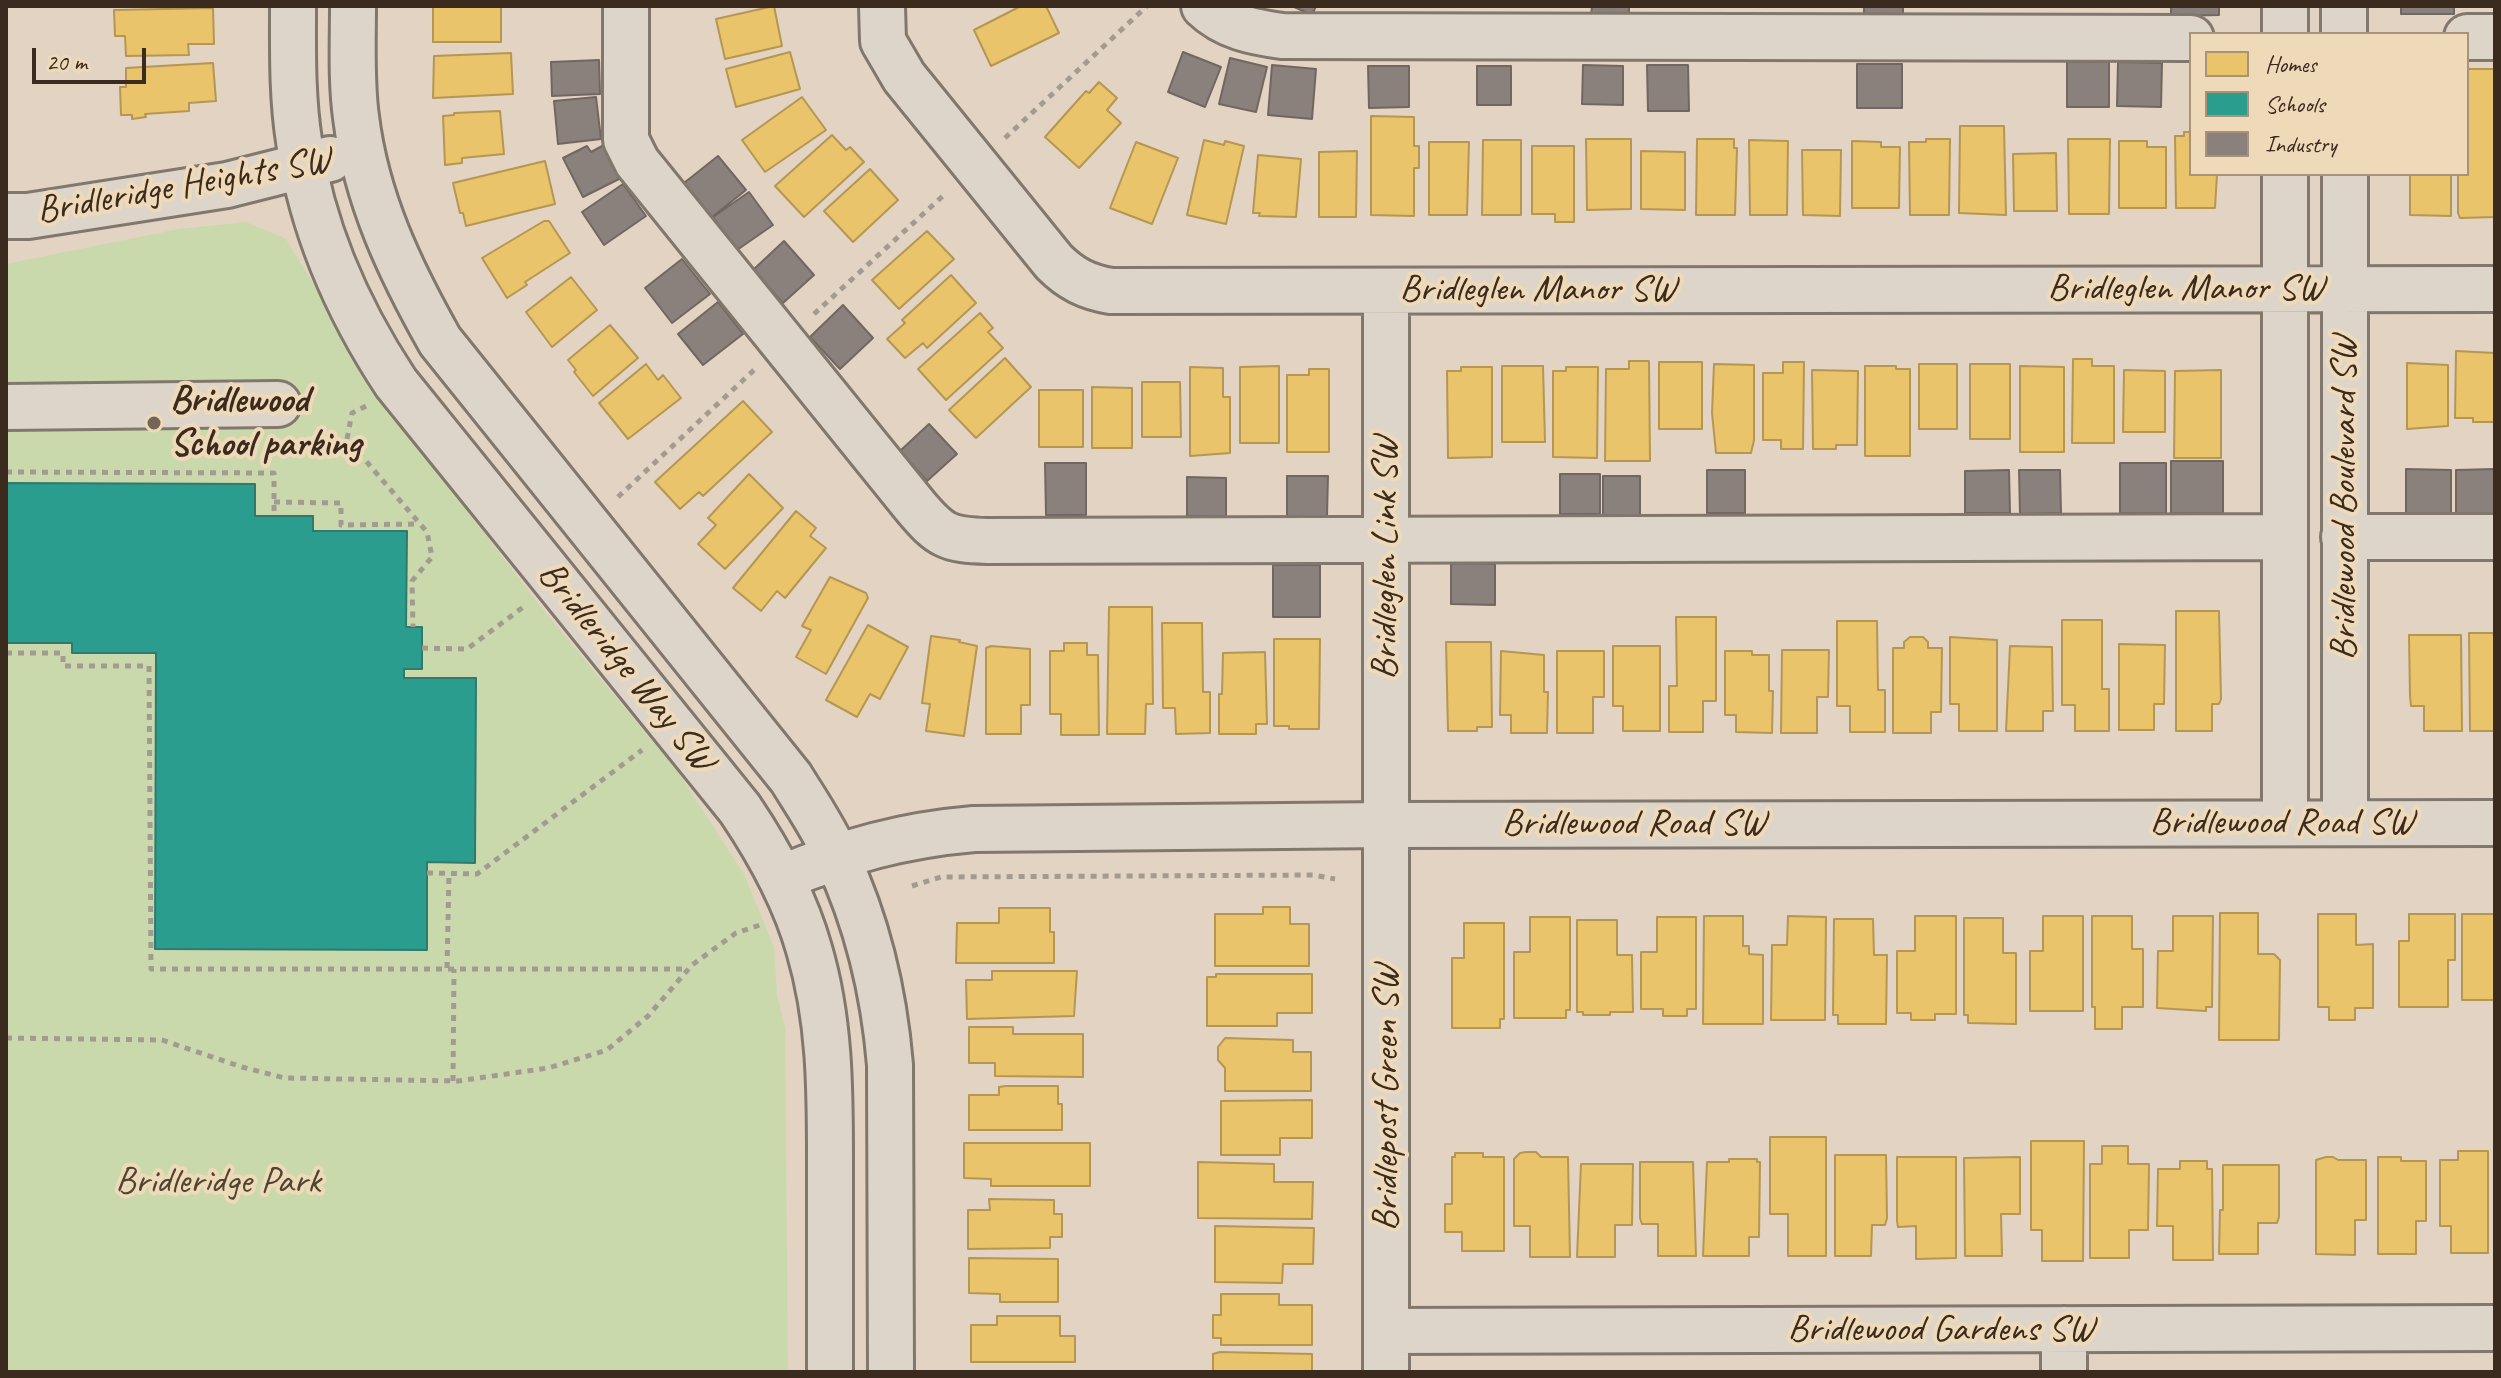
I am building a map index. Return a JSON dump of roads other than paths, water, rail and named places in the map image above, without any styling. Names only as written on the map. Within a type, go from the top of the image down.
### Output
[{"type":"street","name":"Bridleridge Way SW","points":[[293,6],[293,84],[303,165],[323,240],[342,288],[377,353],[396,383],[740,809],[781,878],[809,949],[826,1026],[829,1065],[830,1372]]},
{"type":"street","name":"Bridleridge Way SW","points":[[353,6],[356,115],[362,153],[380,221],[440,341],[768,747],[791,778],[836,855],[856,901],[876,967],[886,1019],[891,1121],[891,1372]]},
{"type":"street","points":[[626,6],[626,140],[637,162],[931,525],[948,538],[987,541],[2285,537]]},
{"type":"street","name":"Bridleglen Manor SW","points":[[882,6],[883,41],[897,67],[1054,262],[1082,284],[1095,289],[2495,289]]},
{"type":"street","points":[[1204,6],[1215,16],[1252,32],[1282,36],[2189,38]]},
{"type":"street","points":[[2285,6],[2285,32]]},
{"type":"street","points":[[2344,6],[2344,32]]},
{"type":"street","points":[[2469,37],[2495,37]]},
{"type":"street","name":"Bridleridge Heights SW","points":[[6,216],[28,216],[227,185],[362,153]]},
{"type":"street","name":"Bridlewood Boulevard SW","points":[[2285,176],[2285,823]]},
{"type":"street","name":"Bridlewood Boulevard SW","points":[[2345,176],[2345,823]]},
{"type":"street","name":"Bridleglen Link SW","points":[[1386,291],[1386,825]]},
{"type":"street","points":[[6,407],[278,404]]},
{"type":"street","points":[[2344,537],[2495,537]]},
{"type":"street","name":"Bridlewood Road SW","points":[[781,878],[836,855],[908,836],[974,829],[2495,823]]},
{"type":"street","name":"Bridlepost Green SW","points":[[1386,825],[1386,1352]]},
{"type":"street","name":"Bridlewood Gardens SW","points":[[1386,1352],[2064,1329],[2495,1328]]},
{"type":"street","points":[[2064,1329],[2064,1372]]},
{"type":"place","name":"Bridlewood School parking","points":[[154,423]]},
{"type":"park label","name":"Bridleridge Park","points":[[218,1182]]}]
